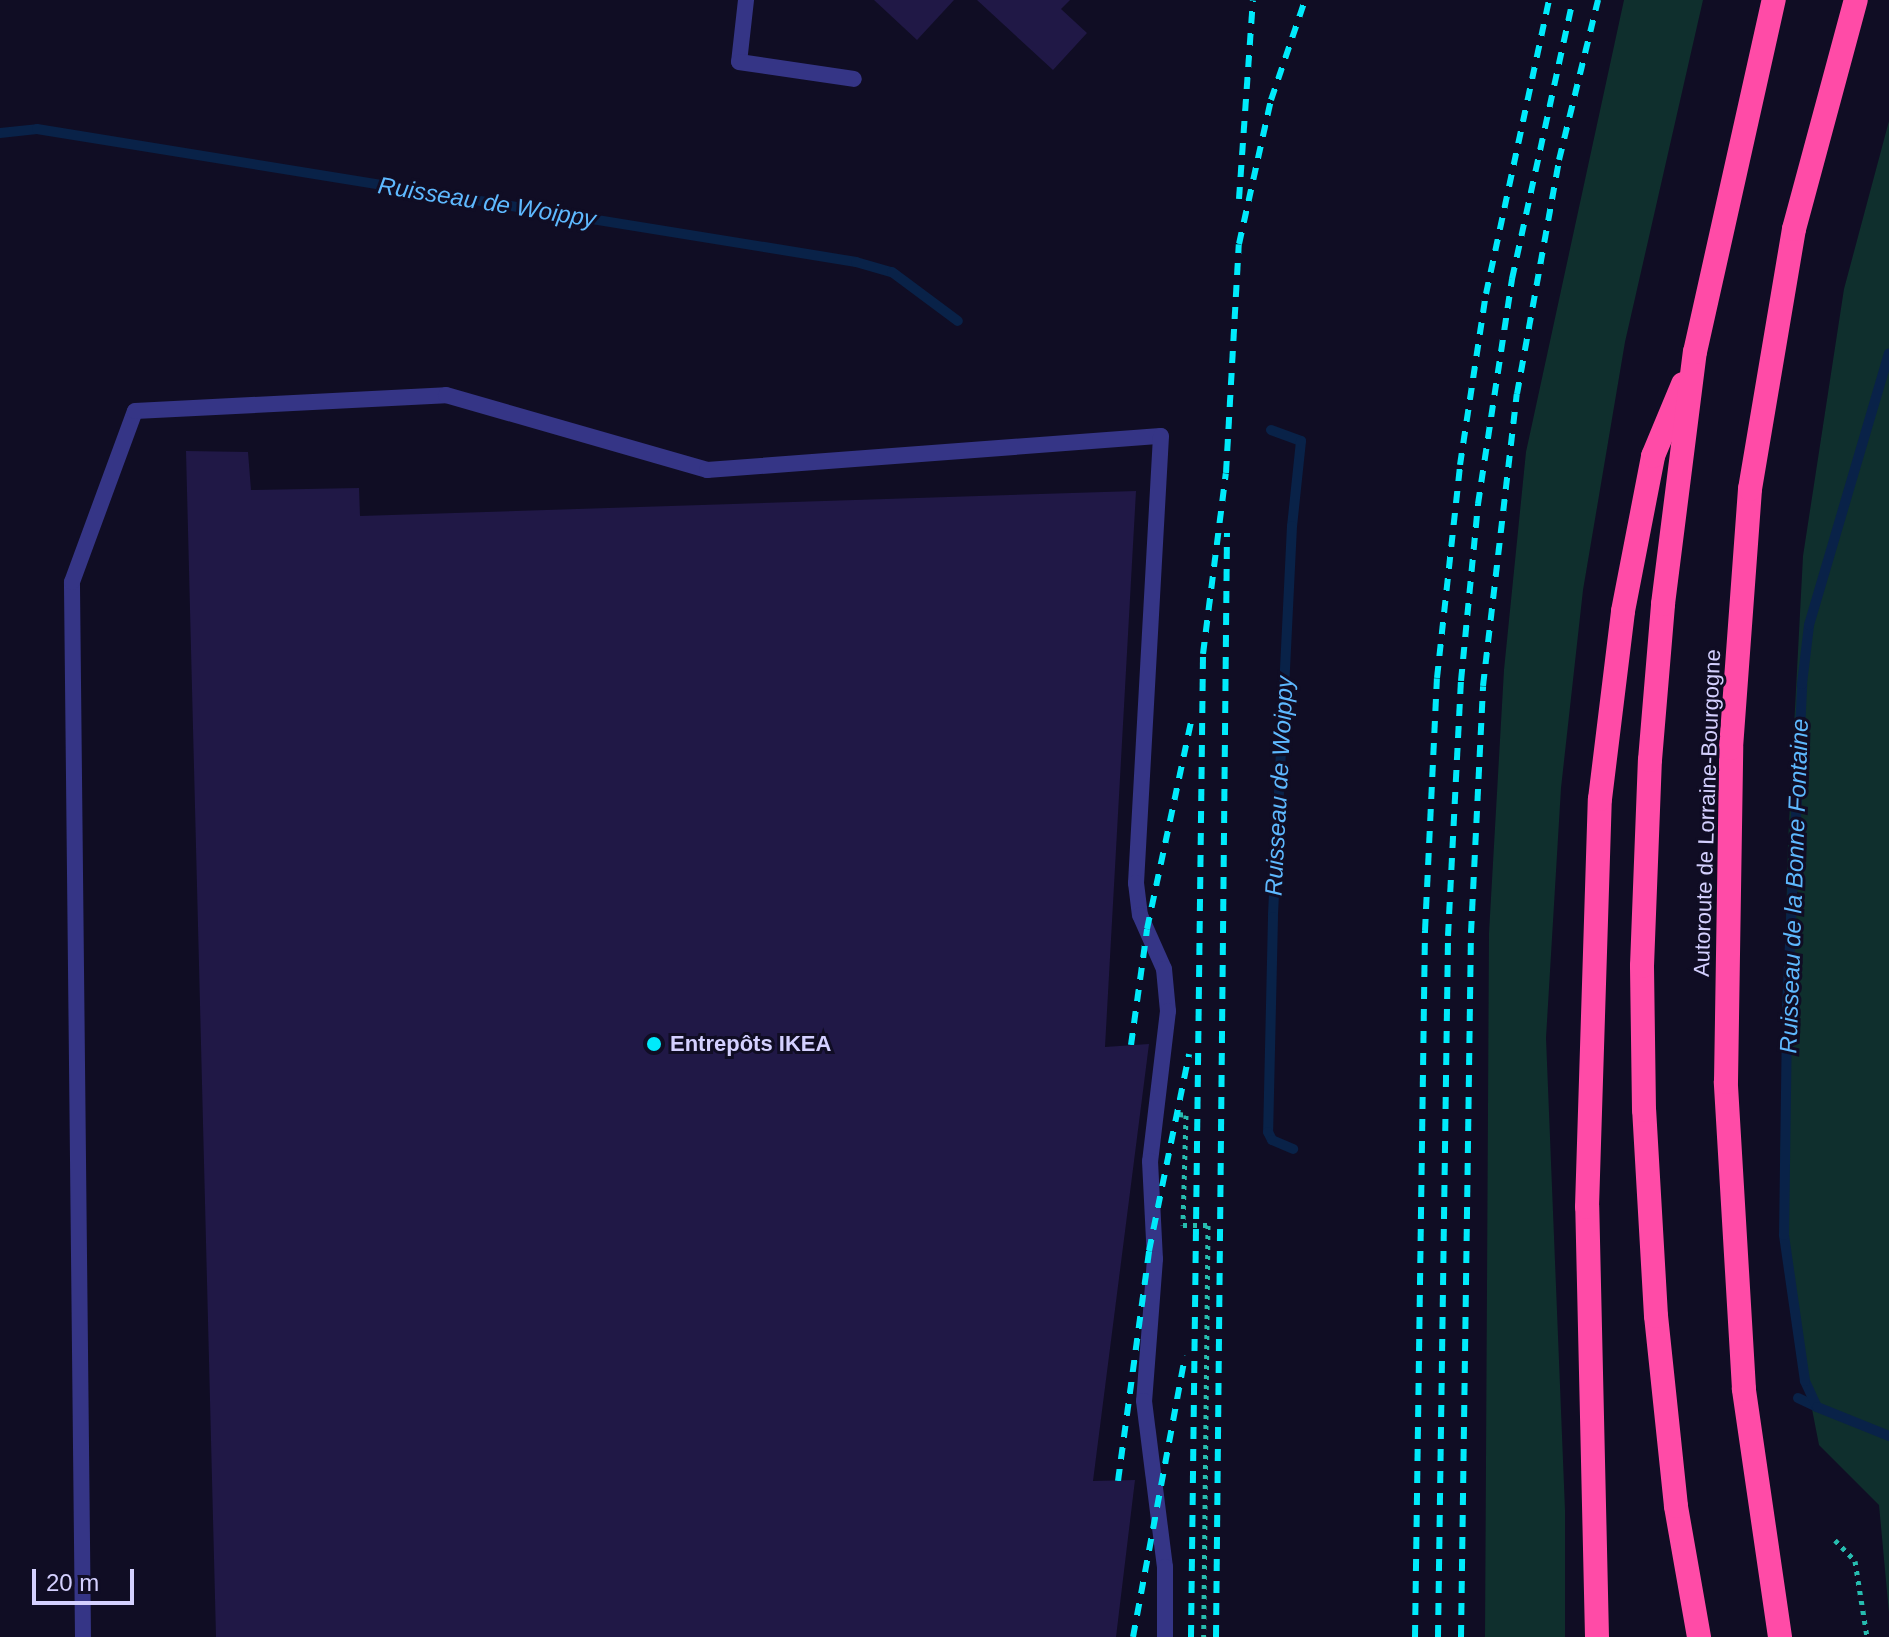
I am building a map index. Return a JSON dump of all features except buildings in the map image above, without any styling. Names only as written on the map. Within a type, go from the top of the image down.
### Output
[{"type":"highway","points":[[1699,1637],[1676,1506],[1656,1316],[1642,966],[1663,604],[1695,352],[1774,0]]},
{"type":"highway","name":"Autoroute de Lorraine-Bourgogne","points":[[1780,1637],[1744,1389],[1727,1097],[1731,748],[1750,489],[1794,229],[1856,0]]},
{"type":"highway","points":[[1597,1637],[1587,1207],[1600,799],[1623,611],[1653,456],[1695,352]]},
{"type":"lane","points":[[746,0],[739,62],[854,79]]},
{"type":"lane","points":[[83,1637],[72,582],[135,411],[446,395],[707,470],[1161,436],[1136,883],[1140,915],[1164,969],[1166,1048],[1150,1161],[1155,1259],[1144,1401],[1165,1567],[1165,1637]]},
{"type":"path","points":[[1156,1111],[1186,1115],[1183,1225],[1208,1225],[1204,1637]]},
{"type":"path","points":[[1835,1540],[1855,1561],[1867,1637]]},
{"type":"green space","points":[[1624,0],[1703,0],[1625,342],[1583,590],[1561,788],[1546,1038],[1565,1510],[1565,1637],[1485,1637],[1489,933],[1504,670],[1526,452]]},
{"type":"green space","points":[[1889,121],[1889,1613],[1879,1505],[1819,1445],[1789,1291],[1780,1175],[1788,842],[1803,556],[1844,289]]},
{"type":"waterway","name":"Ruisseau de Woippy","points":[[0,133],[37,129],[856,262],[892,272],[958,321]]},
{"type":"waterway","name":"Ruisseau de la Bonne Fontaine","points":[[1798,1398],[1817,1407],[1805,1381],[1784,1235],[1787,1007],[1802,684],[1809,625],[1889,354]]},
{"type":"waterway","name":"Ruisseau de Woippy","points":[[1271,430],[1301,441],[1292,526],[1273,917],[1268,1132],[1272,1140],[1293,1149]]},
{"type":"waterway","name":"Ruisseau de Woippy","points":[[1817,1407],[1889,1436]]},
{"type":"railway","points":[[1239,199],[1253,0]]},
{"type":"railway","points":[[1191,1637],[1203,654],[1226,473],[1239,244],[1271,100],[1305,0]]},
{"type":"railway","points":[[1415,1637],[1425,931],[1437,678],[1460,465],[1486,294],[1549,0]]},
{"type":"railway","points":[[1438,1637],[1448,936],[1461,681],[1478,504],[1512,279],[1573,0]]},
{"type":"railway","points":[[1461,1637],[1471,933],[1483,686],[1517,394],[1559,160],[1598,0]]},
{"type":"railway","points":[[1216,1637],[1227,533]]},
{"type":"railway","points":[[1131,1045],[1147,929],[1192,717]]},
{"type":"railway","points":[[1118,1481],[1149,1251],[1189,1054]]},
{"type":"railway","points":[[1133,1637],[1185,1356]]},
{"type":"place","name":"Entrepôts IKEA","points":[[654,1044]]}]
